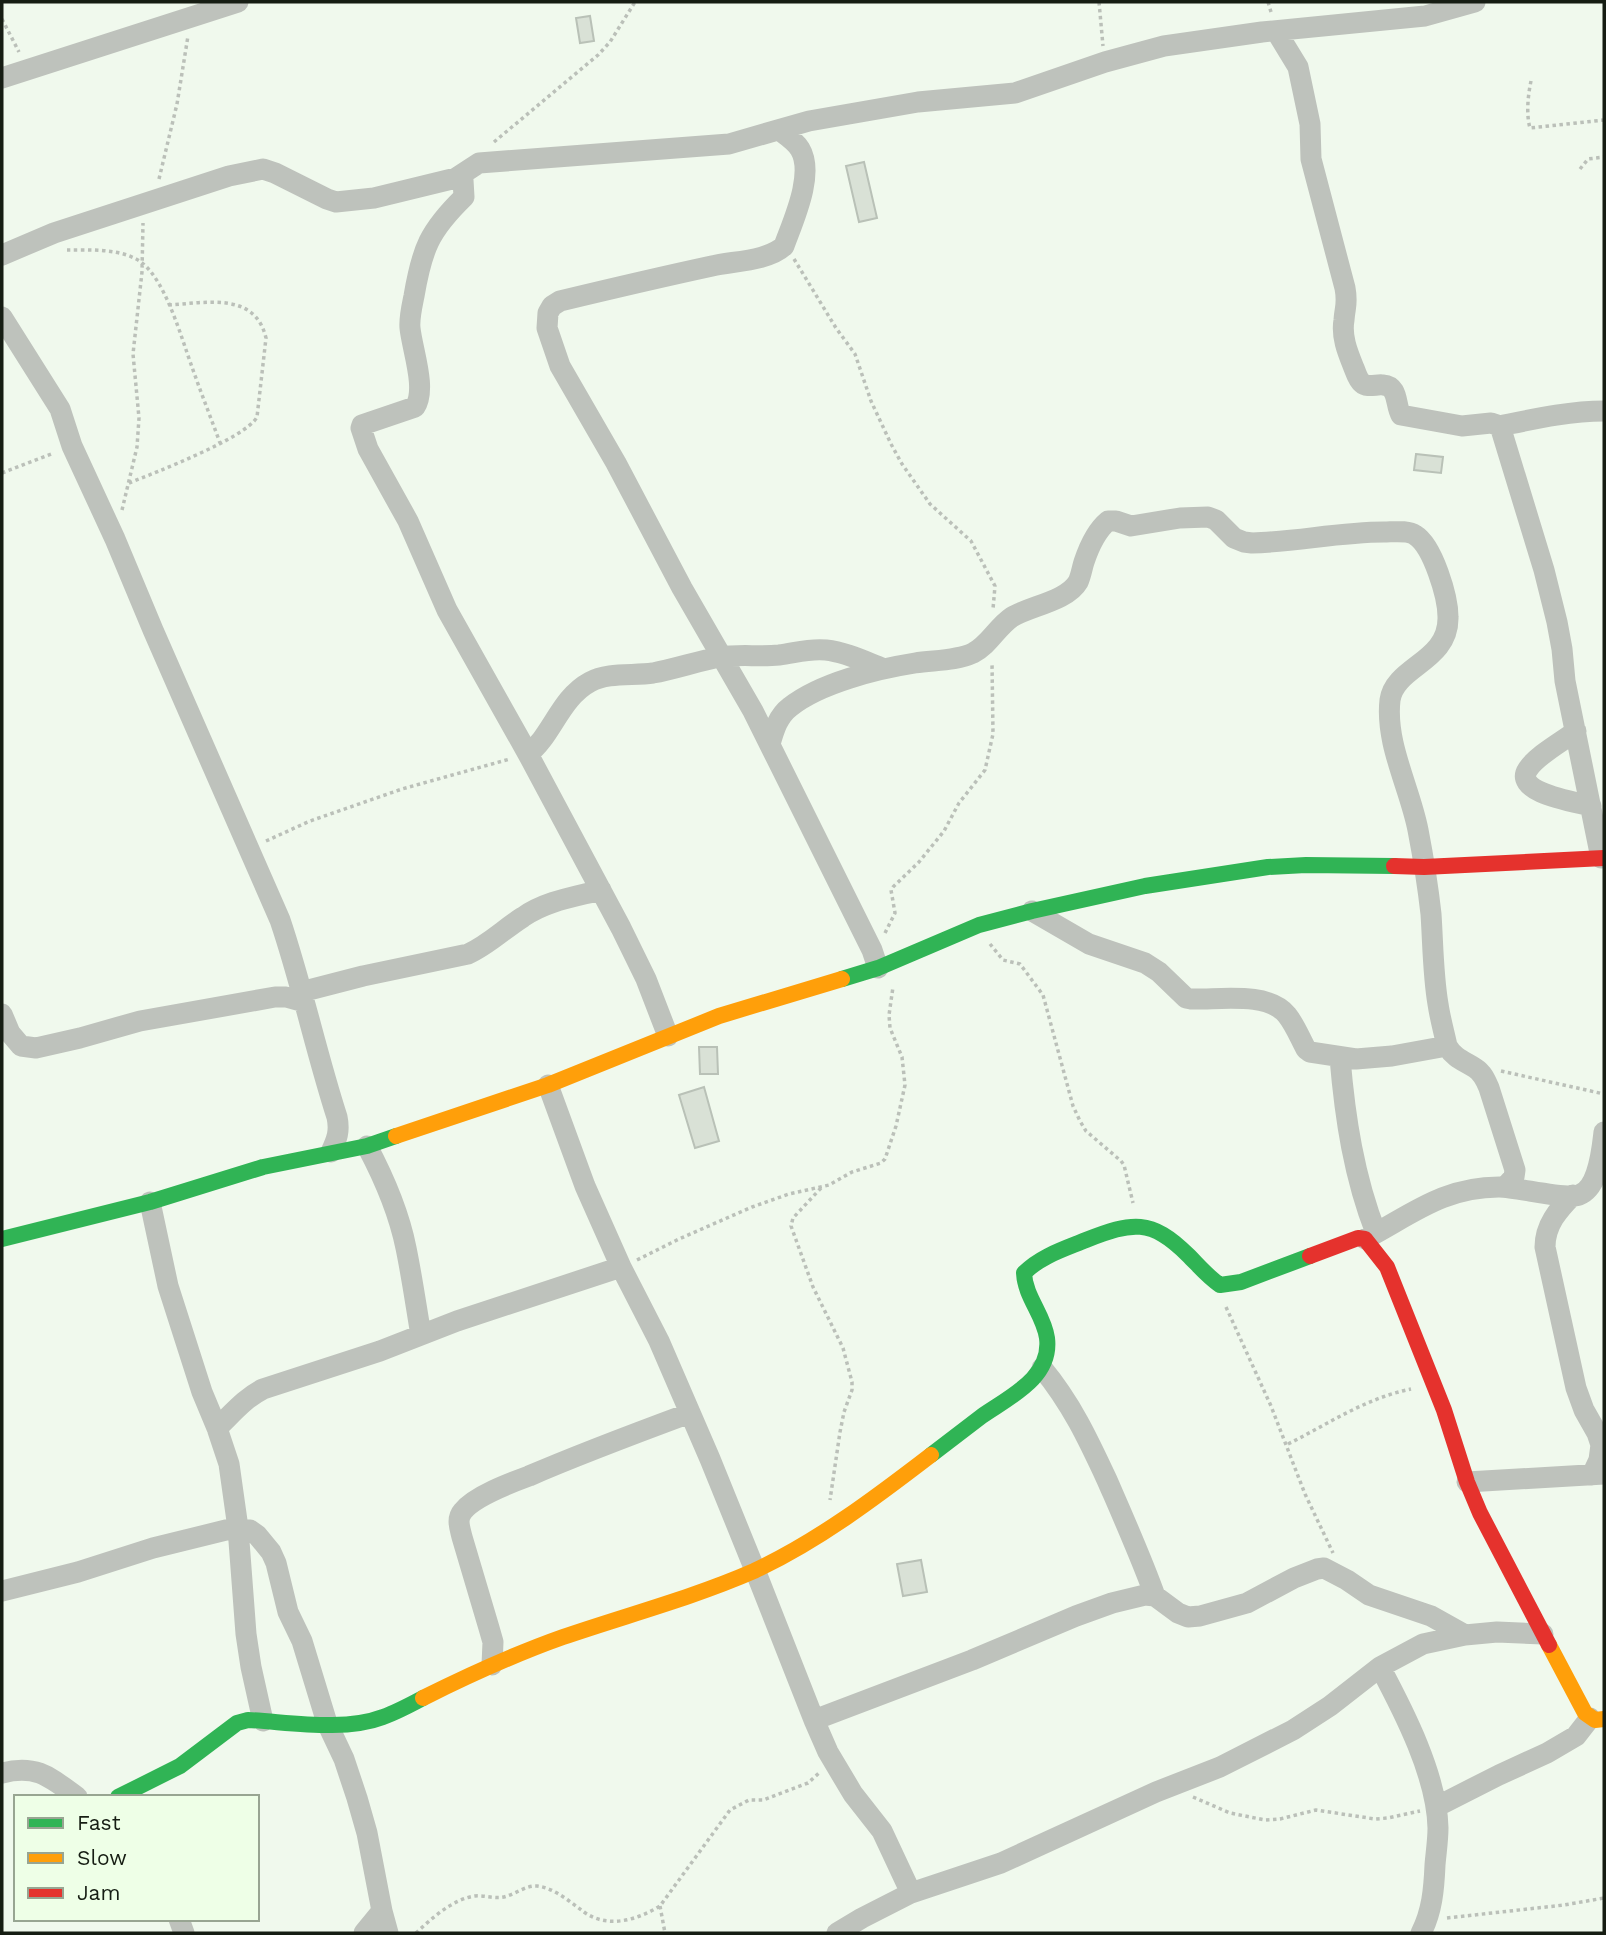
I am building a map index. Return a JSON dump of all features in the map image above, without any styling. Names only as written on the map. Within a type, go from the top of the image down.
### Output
[{"type":"street","points":[[2,78],[188,9],[238,2]]},
{"type":"street","points":[[2,255],[54,233],[253,170],[263,169],[275,173],[336,202],[374,198],[467,170],[590,154],[718,146],[809,121],[918,103],[1015,93],[1105,62],[1164,46],[1424,16],[1475,2]]},
{"type":"street","points":[[1276,31],[1299,72],[1310,124],[1311,159],[1345,288],[1345,345],[1362,383],[1383,384],[1394,390],[1401,415],[1462,426],[1491,423],[1500,426],[1578,411],[1604,411]]},
{"type":"street","points":[[779,130],[798,146],[803,155],[804,168],[802,196],[784,246],[773,253],[560,301],[552,306],[548,313],[547,328],[560,366],[723,657],[882,960]]},
{"type":"street","points":[[467,170],[463,180],[464,197],[433,234],[424,250],[418,272],[409,325],[420,387],[418,403],[415,407],[362,425],[361,428],[368,449],[408,521],[447,610],[528,754],[646,979],[668,1036]]},
{"type":"street","points":[[2,317],[60,409],[72,446],[280,920],[339,1127],[331,1152]]},
{"type":"street","points":[[2,1239],[150,1202],[262,1167],[367,1146],[548,1085],[719,1016],[979,925],[1032,911],[1145,886],[1268,867],[1306,864],[1423,867],[1602,858],[1565,681],[1557,622],[1544,569],[1500,426]]},
{"type":"street","points":[[770,744],[774,730],[789,707],[821,689],[882,668],[971,654],[992,638],[1010,618],[1056,599],[1073,588],[1078,582],[1094,538],[1108,521],[1131,526],[1208,517],[1216,520],[1234,538],[1252,543],[1351,532],[1414,534],[1426,547],[1440,579],[1448,605],[1448,624],[1446,636],[1430,656],[1394,689],[1390,700],[1394,742],[1418,828],[1430,910],[1438,1002],[1447,1046],[1460,1060],[1476,1068],[1489,1088],[1515,1170],[1514,1177],[1506,1187]]},
{"type":"street","points":[[528,754],[536,748],[556,717],[580,689],[591,681],[604,677],[656,672],[723,657],[765,656],[799,650],[843,653],[882,668]]},
{"type":"street","points":[[1576,731],[1539,758],[1528,768],[1525,777],[1531,787],[1546,795],[1591,806]]},
{"type":"street","points":[[2,1014],[10,1033],[11,1049],[36,1048],[140,1021],[275,997],[303,997],[363,976],[468,954],[542,906],[601,890]]},
{"type":"street","points":[[1032,911],[1089,944],[1145,963],[1159,972],[1186,998],[1259,999],[1276,1006],[1287,1015],[1308,1051],[1356,1059],[1447,1046]]},
{"type":"street","points":[[1340,1058],[1348,1132],[1371,1236],[1405,1308],[1480,1513],[1585,1713],[1597,1718],[1576,1736],[1547,1754],[1436,1807]]},
{"type":"street","points":[[548,1085],[585,1186],[690,1413],[828,1752],[853,1794],[882,1832],[911,1893]]},
{"type":"street","points":[[126,1795],[154,1788],[229,1727],[248,1720],[352,1724],[382,1717],[492,1665],[755,1570],[829,1530],[1034,1379],[1047,1356],[1047,1336],[1041,1315],[1024,1281],[1024,1273],[1036,1262],[1057,1252],[1127,1226],[1150,1228],[1185,1252],[1216,1283],[1230,1285],[1358,1238],[1371,1236],[1446,1195],[1482,1188],[1506,1187],[1573,1195],[1582,1193],[1600,1174],[1604,1132]]},
{"type":"street","points":[[367,1146],[390,1193],[406,1247],[421,1335]]},
{"type":"street","points":[[1467,1482],[1598,1475],[1601,1445],[1576,1388],[1545,1247],[1547,1230],[1573,1195]]},
{"type":"street","points":[[150,1202],[168,1286],[202,1392],[229,1464],[238,1528],[241,1592],[248,1645],[263,1721]]},
{"type":"street","points":[[217,1428],[246,1400],[264,1389],[380,1351],[457,1321],[621,1268]]},
{"type":"street","points":[[1042,1368],[1060,1389],[1082,1427],[1131,1535],[1155,1596],[1178,1613],[1188,1617],[1219,1612],[1247,1603],[1294,1577],[1324,1568],[1369,1595],[1431,1616],[1465,1635]]},
{"type":"street","points":[[492,1665],[491,1635],[458,1522],[460,1514],[473,1502],[509,1484],[690,1413]]},
{"type":"street","points":[[2,1591],[78,1572],[153,1548],[238,1528],[250,1530],[257,1535],[271,1552],[288,1612],[302,1641],[327,1723],[344,1759],[357,1798],[388,1933]]},
{"type":"street","points":[[814,1720],[972,1660],[1088,1612],[1138,1595],[1155,1596]]},
{"type":"street","points":[[837,1933],[911,1893],[1001,1863],[1156,1791],[1220,1767],[1293,1730],[1330,1706],[1380,1667],[1423,1644],[1465,1635],[1497,1632],[1543,1634]]},
{"type":"street","points":[[1380,1667],[1410,1727],[1425,1766],[1436,1807],[1438,1829],[1433,1899],[1425,1926]]},
{"type":"street","points":[[2,1773],[28,1769],[46,1775],[74,1795]]},
{"type":"street","points":[[364,1933],[382,1911]]},
{"type":"path","points":[[467,170],[483,151],[598,55],[610,42],[635,2]]},
{"type":"path","points":[[1099,2],[1105,62]]},
{"type":"path","points":[[115,539],[137,447],[139,418],[133,354],[144,223],[154,201],[177,104],[188,9]]},
{"type":"path","points":[[2,19],[28,69]]},
{"type":"path","points":[[1531,81],[1528,107],[1530,128],[1604,120]]},
{"type":"path","points":[[1580,169],[1588,159],[1604,157]]},
{"type":"path","points":[[621,1268],[678,1239],[752,1207],[789,1194],[822,1187],[858,1169],[881,1163],[888,1154],[905,1085],[902,1057],[890,1028],[880,942],[895,913],[891,890],[919,862],[944,831],[959,803],[985,770],[993,734],[991,618],[996,592],[992,577],[971,541],[930,504],[902,464],[871,401],[855,354],[784,246]]},
{"type":"path","points":[[55,250],[117,253],[142,263],[161,287],[169,305],[220,443]]},
{"type":"path","points":[[128,484],[220,443],[249,427],[257,417],[266,344],[265,333],[251,311],[239,304],[224,302],[169,305]]},
{"type":"path","points":[[2,473],[72,446]]},
{"type":"path","points":[[248,849],[310,821],[402,789],[528,754]]},
{"type":"path","points":[[979,925],[998,956],[1020,964],[1043,995],[1077,1114],[1086,1131],[1124,1165],[1132,1202],[1144,1227]]},
{"type":"path","points":[[1476,1068],[1515,1073],[1604,1094]]},
{"type":"path","points":[[822,1187],[793,1218],[790,1226],[813,1287],[843,1348],[852,1382],[842,1422],[832,1485],[829,1530]]},
{"type":"path","points":[[1216,1283],[1287,1444],[1304,1494],[1347,1580]]},
{"type":"path","points":[[1287,1444],[1372,1400],[1433,1385]]},
{"type":"path","points":[[416,1933],[431,1919],[467,1898],[505,1897],[533,1886],[551,1891],[573,1902],[586,1914],[602,1920],[618,1921],[643,1916],[660,1906],[730,1810],[749,1800],[763,1800],[808,1783],[823,1766],[828,1752]]},
{"type":"path","points":[[1191,1797],[1230,1813],[1265,1820],[1316,1810],[1361,1818],[1388,1818],[1436,1807]]},
{"type":"path","points":[[1425,1926],[1604,1898]]},
{"type":"path","points":[[660,1906],[665,1933]]},
{"type":"building","points":[[590,16],[594,41],[580,43],[576,18]]},
{"type":"building","points":[[864,162],[877,218],[859,222],[846,166]]},
{"type":"building","points":[[1416,454],[1443,457],[1441,473],[1414,470]]},
{"type":"building","points":[[699,1047],[717,1047],[718,1074],[700,1074]]},
{"type":"building","points":[[704,1087],[719,1141],[695,1148],[679,1095]]},
{"type":"building","points":[[921,1560],[927,1592],[903,1596],[897,1564]]},
{"type":"traffic: fast","points":[[842,979],[878,968],[979,925],[1145,886],[1268,867],[1394,866]]},
{"type":"traffic: fast","points":[[2,1239],[150,1202],[263,1167],[367,1146],[396,1136]]},
{"type":"traffic: fast","points":[[931,1455],[1016,1394],[1027,1385],[1043,1364],[1047,1352],[1047,1338],[1024,1273],[1045,1257],[1102,1234],[1129,1227],[1152,1229],[1163,1235],[1220,1285],[1241,1282],[1310,1256]]},
{"type":"traffic: fast","points":[[122,1795],[180,1766],[237,1723],[248,1720],[316,1725],[368,1722],[423,1698]]},
{"type":"traffic: slow","points":[[396,1136],[548,1085],[719,1016],[842,979]]},
{"type":"traffic: slow","points":[[423,1698],[492,1665],[545,1644],[754,1571],[823,1532],[931,1455]]},
{"type":"traffic: slow","points":[[1549,1645],[1585,1713],[1595,1720],[1604,1719]]},
{"type":"traffic: jam","points":[[1394,866],[1424,867],[1604,858]]},
{"type":"traffic: jam","points":[[1310,1256],[1358,1238],[1365,1239],[1387,1267],[1444,1410],[1480,1513],[1549,1645]]}]
